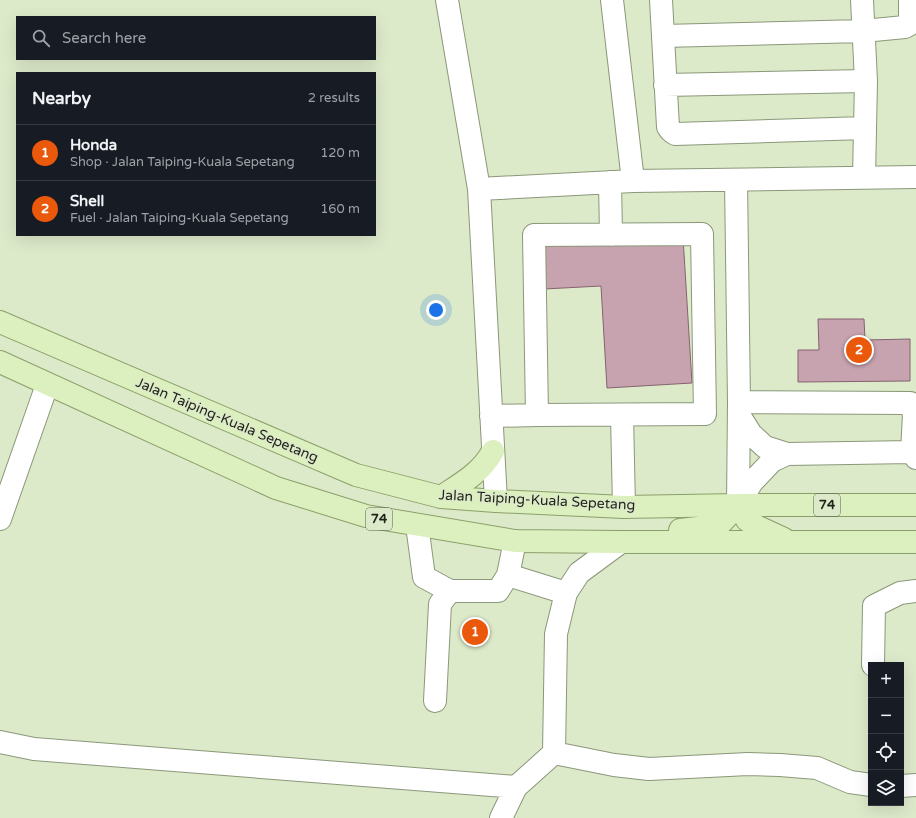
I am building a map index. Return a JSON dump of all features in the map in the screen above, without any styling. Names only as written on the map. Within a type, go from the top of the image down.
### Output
[{"type":"main road","name":"Jalan Taiping-Kuala Sepetang","points":[[0,322],[356,475],[442,497],[624,507],[738,505],[916,505]]},
{"type":"main road","name":"74","points":[[0,362],[47,385],[276,488],[366,516],[515,541],[916,542]]},
{"type":"main road","points":[[442,497],[468,479],[486,463],[493,451]]},
{"type":"main road","points":[[621,542],[623,538],[631,534],[707,527],[722,522],[738,505],[747,520],[756,526],[788,541]]},
{"type":"street","points":[[447,0],[479,188],[496,501]]},
{"type":"street","points":[[612,0],[633,181]]},
{"type":"street","points":[[661,0],[668,127],[675,134],[864,128]]},
{"type":"street","points":[[862,0],[866,81],[864,177]]},
{"type":"street","points":[[663,36],[863,31],[908,26],[910,24],[910,0]]},
{"type":"street","points":[[665,85],[866,81]]},
{"type":"street","points":[[479,188],[633,181],[916,177]]},
{"type":"street","points":[[736,180],[739,409],[738,505]]},
{"type":"street","points":[[610,182],[611,235]]},
{"type":"street","points":[[491,416],[705,414],[702,234],[534,236],[537,415]]},
{"type":"street","points":[[703,301],[738,301]]},
{"type":"street","points":[[0,520],[47,385]]},
{"type":"street","points":[[910,403],[914,414],[914,455],[787,454],[765,447],[751,434],[739,409],[910,403]]},
{"type":"street","points":[[622,415],[624,507]]},
{"type":"street","points":[[738,505],[752,482],[772,461],[787,454]]},
{"type":"street","points":[[417,525],[424,578],[450,591],[498,591],[508,575],[515,541]]},
{"type":"street","points":[[501,818],[516,787],[554,752],[556,634],[566,593],[579,573],[621,542]]},
{"type":"street","points":[[508,575],[566,593]]},
{"type":"street","points":[[435,701],[440,604],[450,591]]},
{"type":"street","points":[[872,662],[874,606],[900,593],[916,591]]},
{"type":"street","points":[[0,742],[42,750],[516,787]]},
{"type":"street","points":[[554,752],[614,765],[649,769],[748,764],[817,768],[850,782],[868,785]]},
{"type":"street","points":[[904,786],[916,785]]},
{"type":"building","points":[[683,237],[692,383],[607,388],[601,286],[544,289],[542,244]]},
{"type":"building","points":[[818,319],[864,319],[865,340],[910,339],[910,381],[798,382],[798,350],[819,350]]},
{"type":"place","name":"Shell","points":[[859,350]]},
{"type":"place","name":"Honda","points":[[475,632]]}]
